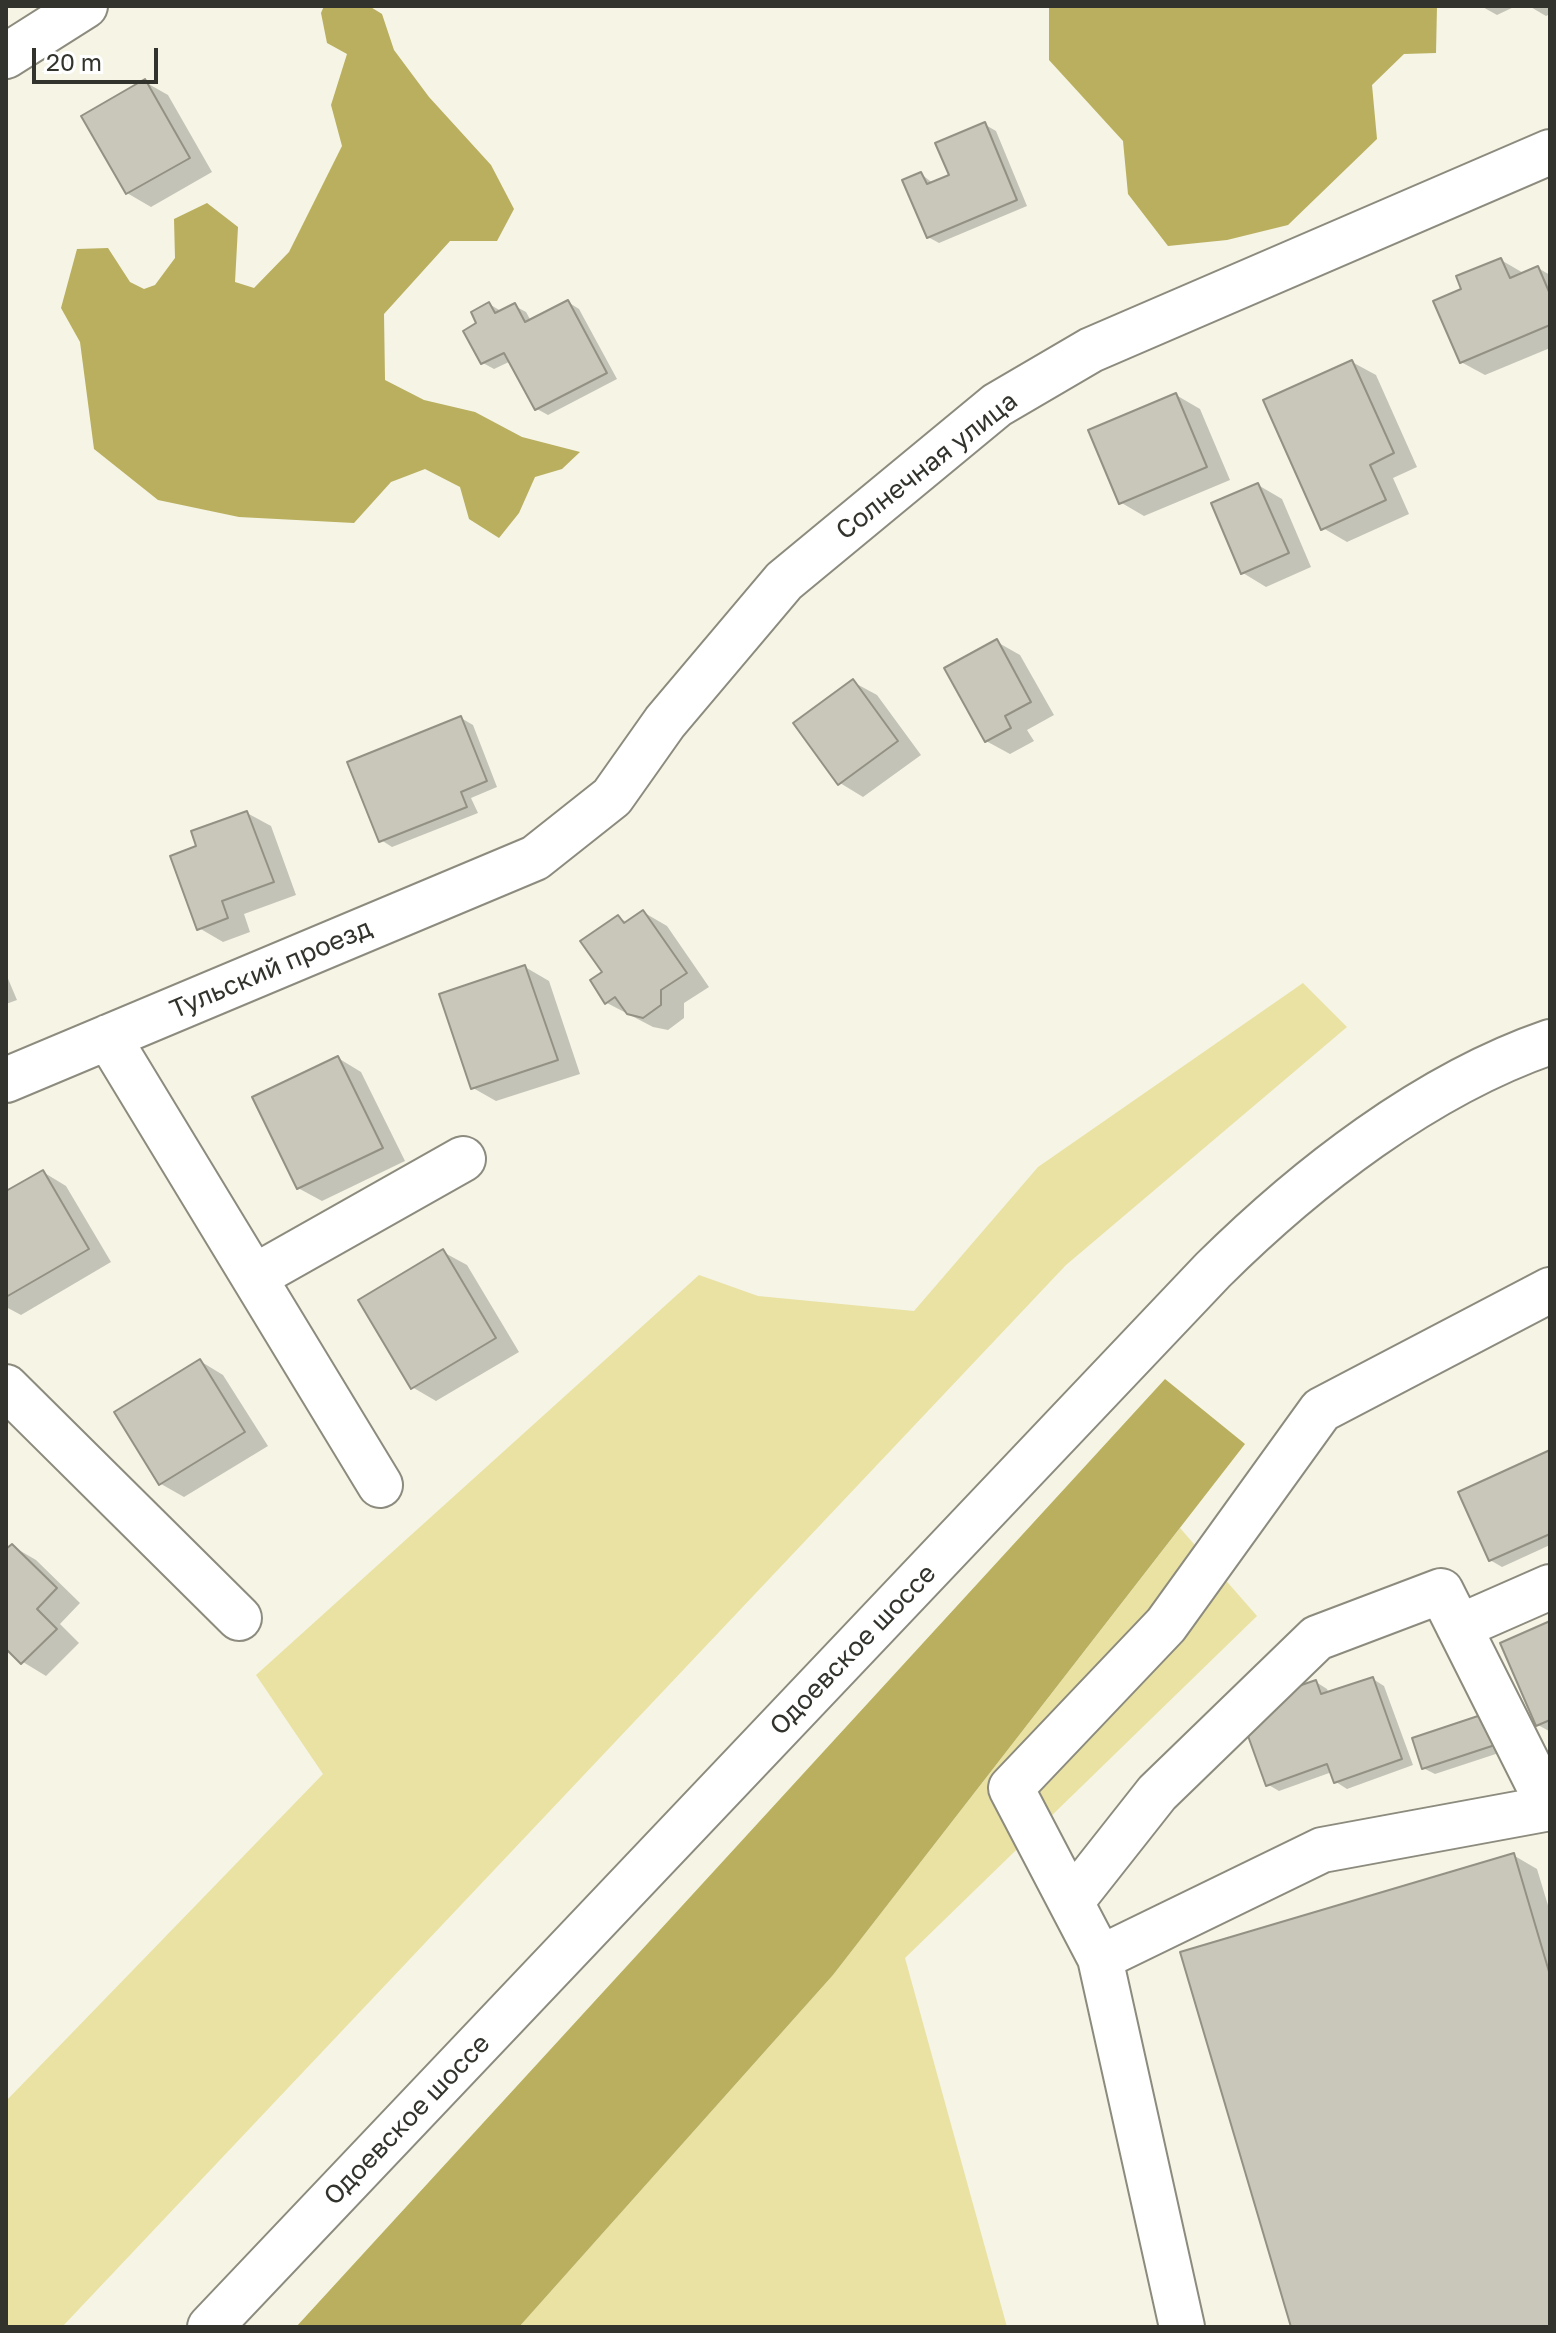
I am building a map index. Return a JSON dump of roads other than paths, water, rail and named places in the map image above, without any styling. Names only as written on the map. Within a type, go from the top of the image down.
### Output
[{"type":"street","points":[[6,56],[85,6]]},
{"type":"street","name":"Солнечная улица","points":[[535,858],[612,797],[665,722],[784,581],[997,405],[1091,350],[1550,152]]},
{"type":"street","name":"Тульский проезд","points":[[6,1080],[535,858]]},
{"type":"street","points":[[108,1037],[380,1485]]},
{"type":"street","name":"Одоевское шоссе","points":[[210,2327],[1263,1220],[1372,1136],[1430,1100],[1511,1056],[1550,1042]]},
{"type":"street","points":[[254,1277],[463,1159]]},
{"type":"street","points":[[1182,2327],[1100,1958],[1011,1788],[1166,1625],[1321,1410],[1550,1290]]},
{"type":"street","points":[[6,1387],[239,1618]]},
{"type":"street","points":[[1459,1627],[1550,1587]]},
{"type":"street","points":[[1071,1902],[1157,1793],[1317,1638],[1441,1591],[1550,1808],[1322,1850],[1100,1958]]}]
